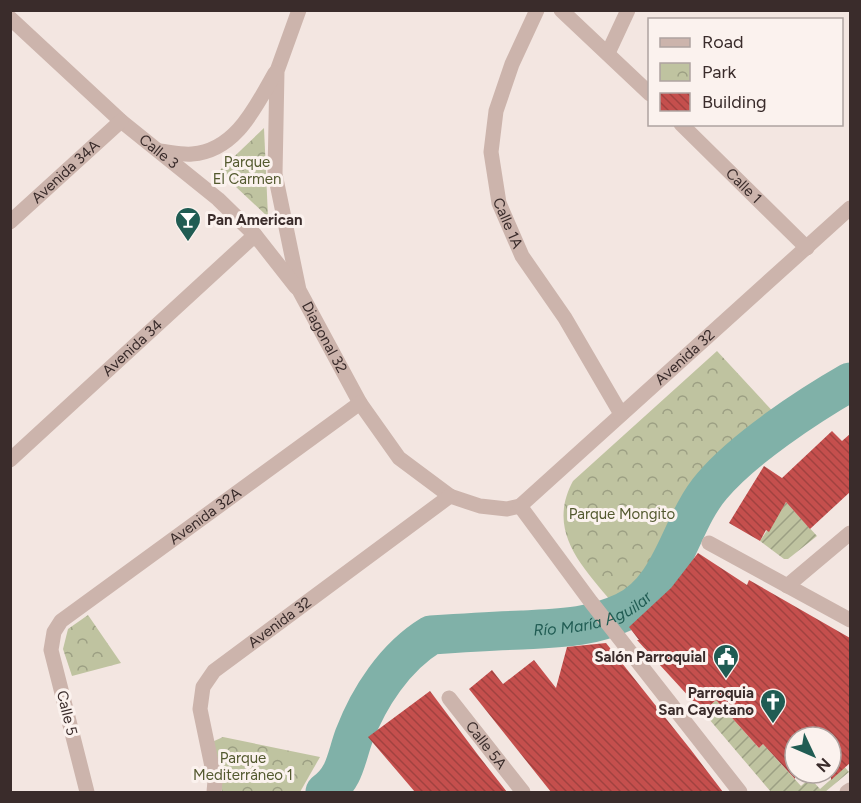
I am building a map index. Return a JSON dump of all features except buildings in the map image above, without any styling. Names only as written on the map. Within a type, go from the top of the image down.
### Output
[{"type":"street","name":"Calle 1A","points":[[537,10],[512,64],[496,111],[491,152],[499,203],[522,255],[565,318],[621,414]]},
{"type":"street","points":[[561,10],[648,92]]},
{"type":"street","points":[[608,53],[628,10]]},
{"type":"street","name":"Diagonal 32","points":[[293,14],[277,71],[274,174],[299,290],[360,403],[399,458],[450,496],[480,506],[507,509],[520,506]]},
{"type":"street","name":"Calle 3","points":[[10,18],[121,121],[160,151],[255,235],[299,290]]},
{"type":"street","name":"Diagonal 32","points":[[160,151],[192,154],[221,144],[235,135],[252,113],[277,71]]},
{"type":"street","name":"Avenida 34A","points":[[10,222],[121,121]]},
{"type":"street","name":"Calle 1","points":[[683,126],[807,248]]},
{"type":"street","name":"Avenida 32","points":[[520,506],[850,208]]},
{"type":"street","name":"Avenida 34","points":[[10,460],[255,235]]},
{"type":"street","name":"Avenida 32A","points":[[54,632],[61,621],[360,403]]},
{"type":"street","name":"Avenida 32","points":[[214,792],[215,781],[200,709],[203,687],[214,670],[450,496]]},
{"type":"street","points":[[520,506],[612,630],[740,792]]},
{"type":"street","points":[[787,586],[850,533]]},
{"type":"street","points":[[710,543],[850,620]]},
{"type":"street","name":"Calle 5","points":[[54,632],[51,650],[87,792]]},
{"type":"street","name":"Calle 5A","points":[[449,698],[523,792]]},
{"type":"street","points":[[847,792],[850,789]]},
{"type":"green space","name":"Parque El Carmen","points":[[264,128],[268,217],[219,171]]},
{"type":"green space","name":"Parque Mongito","points":[[717,351],[779,418],[728,459],[703,485],[656,567],[632,595],[616,607],[581,564],[566,534],[564,517],[566,500],[573,481]]},
{"type":"green space","points":[[786,502],[817,536],[788,559],[784,559],[760,541]]},
{"type":"green space","points":[[88,615],[121,663],[72,676],[63,649],[68,629]]},
{"type":"green space","points":[[716,700],[759,748],[763,744],[783,766],[783,785],[816,785],[820,789],[825,785],[833,785],[825,792],[771,792],[703,712]]},
{"type":"green space","name":"Parque Mediterráneo 1","points":[[223,737],[320,757],[300,792],[222,792],[212,742]]},
{"type":"green space","points":[[843,765],[849,772],[843,777]]},
{"type":"waterway","name":"Río María Aguilar","points":[[325,792],[341,774],[360,721],[375,693],[395,666],[418,644],[431,635],[549,629],[599,621],[624,612],[641,601],[654,588],[665,572],[701,501],[725,472],[777,429],[850,382]]},
{"type":"place","name":"Pan American","points":[[188,243]]},
{"type":"place","name":"Salón Parroquial","points":[[726,680]]},
{"type":"place","name":"Parroquia San Cayetano","points":[[773,725]]}]
